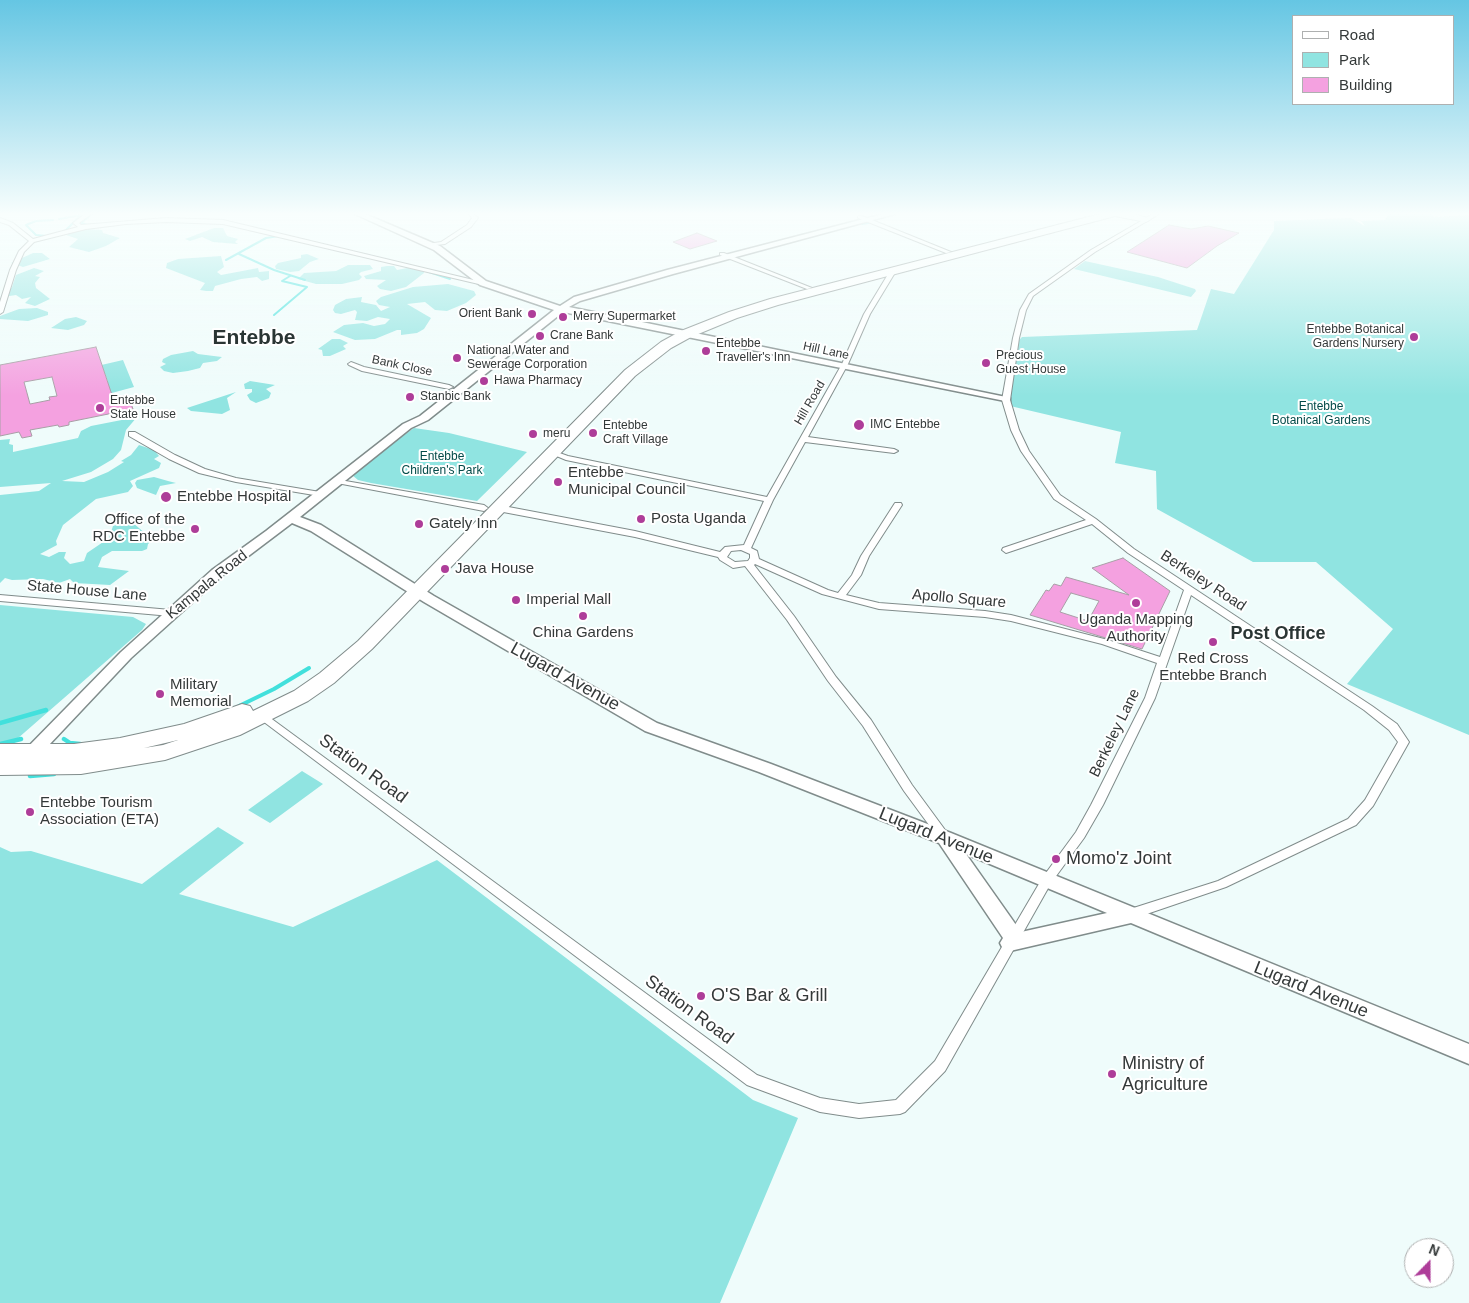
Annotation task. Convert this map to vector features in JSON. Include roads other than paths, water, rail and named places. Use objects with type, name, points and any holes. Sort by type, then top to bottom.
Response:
[{"type":"highway","points":[[9,764],[151,740],[189,730],[242,712],[272,698],[327,662],[413,588],[498,508],[630,373],[680,332],[727,310],[860,275]]},
{"type":"highway","points":[[619,364],[645,345],[680,332],[774,302],[878,275]]},
{"type":"highway","points":[[9,764],[80,766],[165,752],[202,741],[261,716],[301,696],[348,661],[484,508],[607,377]]},
{"type":"street","points":[[0,312],[12,275]]},
{"type":"street","points":[[449,275],[483,283]]},
{"type":"street","name":"Hill Lane","points":[[473,275],[483,283],[557,308],[1006,400]]},
{"type":"street","name":"Kampala Road","points":[[412,422],[412,416],[557,308],[577,299],[654,275]]},
{"type":"street","points":[[776,275],[809,288]]},
{"type":"street","name":"Hill Road","points":[[747,548],[769,500],[843,368],[867,314],[891,275]]},
{"type":"street","name":"Berkeley Road","points":[[1059,275],[1030,295],[1023,310],[1016,338],[1006,400],[1015,430],[1044,480],[1057,497],[1093,521],[1131,551],[1368,708],[1393,727],[1404,742],[1369,803],[1352,822],[1222,884],[1128,916]]},
{"type":"street","name":"Kampala Road","points":[[9,764],[171,613],[217,573],[412,422],[424,418],[557,308]]},
{"type":"street","name":"Bank Close","points":[[351,364],[362,369],[449,387]]},
{"type":"street","points":[[132,434],[172,457],[202,471],[236,480],[320,494]]},
{"type":"street","points":[[802,439],[894,451]]},
{"type":"street","points":[[551,452],[566,458],[769,500]]},
{"type":"street","points":[[337,481],[484,508]]},
{"type":"street","points":[[841,595],[856,575],[898,505]]},
{"type":"street","points":[[498,508],[636,534],[722,554],[733,548],[747,548],[754,553],[751,562],[832,679],[867,723],[908,788],[963,861],[1012,941],[1128,916]]},
{"type":"street","name":"Lugard Avenue","points":[[290,518],[316,528],[413,588],[652,727],[765,768],[945,838],[1128,916],[1469,1054]]},
{"type":"street","points":[[1006,550],[1093,521]]},
{"type":"street","name":"Apollo Square","points":[[722,554],[728,563],[751,562],[825,592],[879,606],[985,614],[1020,620],[1105,642],[1163,662]]},
{"type":"street","name":"Berkeley Lane","points":[[1047,880],[1080,835],[1097,805],[1150,698],[1189,589]]},
{"type":"street","name":"State House Lane","points":[[0,598],[171,613]]},
{"type":"street","name":"Station Road","points":[[261,716],[752,1080],[820,1106],[859,1110],[900,1107],[940,1066],[1047,880]]},
{"type":"waterway","points":[[289,275],[305,280]]},
{"type":"waterway","points":[[437,275],[450,279]]},
{"type":"waterway","points":[[274,315],[307,287],[282,281],[290,276]]},
{"type":"waterway","points":[[239,706],[274,689],[309,668]]},
{"type":"waterway","points":[[0,723],[46,710]]},
{"type":"waterway","points":[[0,744],[21,739]]},
{"type":"waterway","points":[[64,739],[70,743],[80,744]]},
{"type":"waterway","points":[[30,776],[54,774]]},
{"type":"place","name":"Orient Bank","points":[[532,314]]},
{"type":"place","name":"Merry Supermarket","points":[[563,317]]},
{"type":"place","name":"Crane Bank","points":[[540,336]]},
{"type":"place","name":"Entebbe Botanical Gardens Nursery","points":[[1414,337]]},
{"type":"place","name":"Entebbe Traveller's Inn","points":[[706,351]]},
{"type":"place","name":"National Water and Sewerage Corporation","points":[[457,358]]},
{"type":"place","name":"Precious Guest House","points":[[986,363]]},
{"type":"place","name":"Hawa Pharmacy","points":[[484,381]]},
{"type":"place","name":"Stanbic Bank","points":[[410,397]]},
{"type":"place","name":"Entebbe State House","points":[[100,408]]},
{"type":"place","name":"IMC Entebbe","points":[[859,425]]},
{"type":"place","name":"Entebbe Craft Village","points":[[593,433]]},
{"type":"place","name":"meru","points":[[533,434]]},
{"type":"place","name":"Entebbe Municipal Council","points":[[558,482]]},
{"type":"place","name":"Entebbe Hospital","points":[[166,497]]},
{"type":"place","name":"Posta Uganda","points":[[641,519]]},
{"type":"place","name":"Gately Inn","points":[[419,524]]},
{"type":"place","name":"Office of the RDC Entebbe","points":[[195,529]]},
{"type":"place","name":"Java House","points":[[445,569]]},
{"type":"place","name":"Imperial Mall","points":[[516,600]]},
{"type":"place","name":"Uganda Mapping Authority","points":[[1136,603]]},
{"type":"place","name":"China Gardens","points":[[583,616]]},
{"type":"place","name":"Red Cross Entebbe Branch","points":[[1213,642]]},
{"type":"place","name":"Military Memorial","points":[[160,694]]},
{"type":"place","name":"Entebbe Tourism Association (ETA)","points":[[30,812]]},
{"type":"place","name":"Momo'z Joint","points":[[1056,859]]},
{"type":"place","name":"O'S Bar & Grill","points":[[701,996]]},
{"type":"place","name":"Ministry of Agriculture","points":[[1112,1074]]},
{"type":"district","name":"Entebbe","points":[[254,338]]},
{"type":"district","name":"Post Office","points":[[1278,634]]},
{"type":"park label","name":"Entebbe Botanical Gardens","points":[[1321,414]]},
{"type":"park label","name":"Entebbe Children's Park","points":[[442,464]]}]
